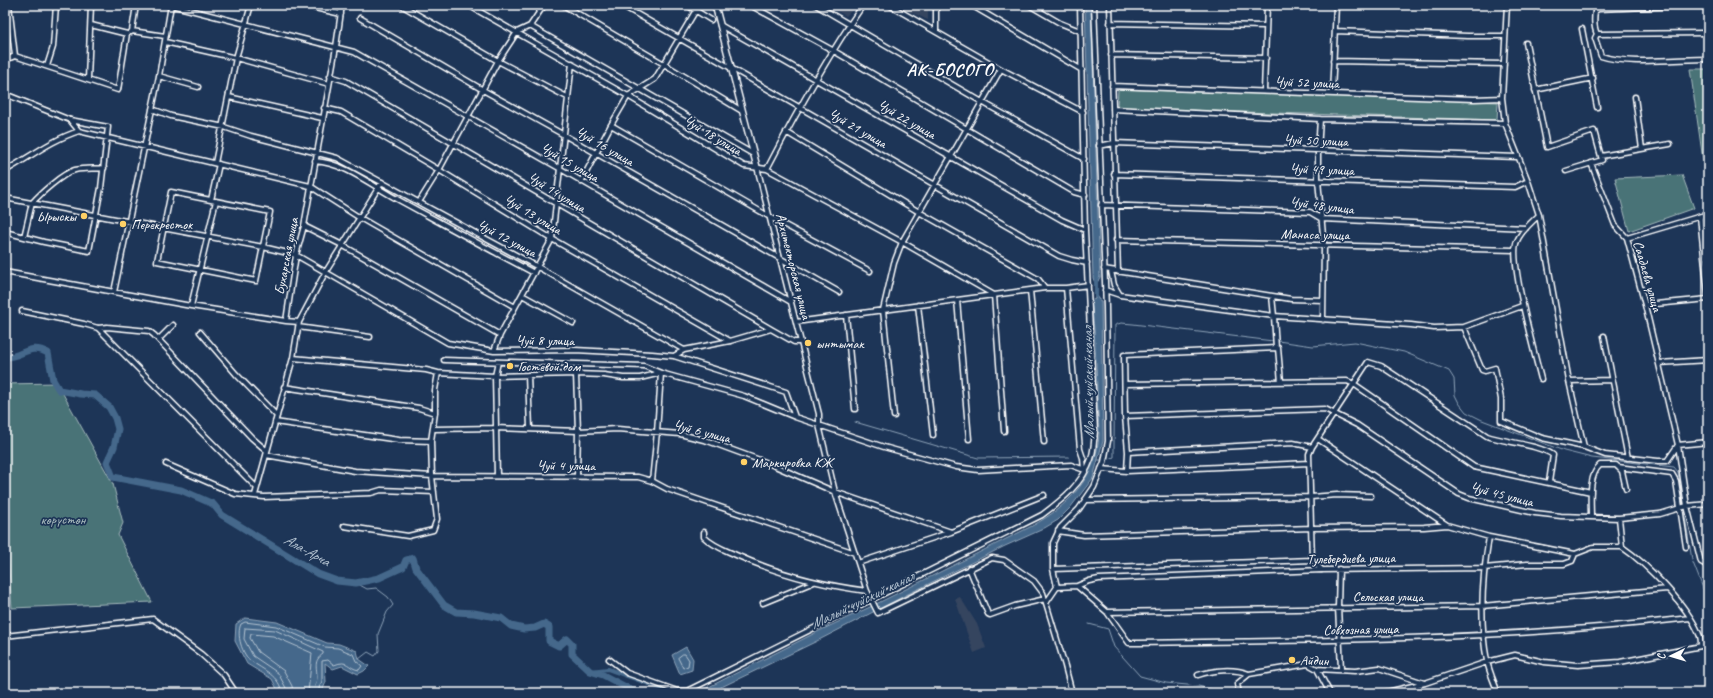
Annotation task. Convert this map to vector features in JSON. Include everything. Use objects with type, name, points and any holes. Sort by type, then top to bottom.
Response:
[{"type":"street","points":[[9,5],[15,56]]},
{"type":"street","points":[[47,66],[53,46],[56,5]]},
{"type":"street","points":[[88,79],[91,5]]},
{"type":"street","points":[[132,31],[136,5]]},
{"type":"street","points":[[114,292],[145,147],[171,5]]},
{"type":"street","name":"Чуй 15 улица","points":[[171,5],[354,52],[791,302]]},
{"type":"street","points":[[191,306],[207,236],[217,163],[236,58],[251,5]]},
{"type":"street","points":[[302,5],[341,14]]},
{"type":"street","name":"Бухарская улица","points":[[286,322],[296,255],[304,226],[322,118],[336,47],[342,5]]},
{"type":"street","points":[[401,5],[498,61],[567,97]]},
{"type":"street","name":"Чуй 18 улица","points":[[468,5],[628,96],[744,166],[766,169],[902,242],[994,295]]},
{"type":"street","points":[[419,202],[439,170],[498,61],[517,32],[530,26],[543,7],[534,5]]},
{"type":"street","points":[[563,5],[742,112]]},
{"type":"street","name":"Чуй 21 улица","points":[[621,5],[801,107],[1058,256],[1087,263]]},
{"type":"street","points":[[686,5],[711,20]]},
{"type":"street","points":[[581,182],[628,96],[638,89],[648,85],[655,79],[699,5]]},
{"type":"street","name":"Архитекторская улица","points":[[715,5],[730,68],[781,259],[800,342],[819,414],[819,425],[835,492],[870,600],[878,613],[969,568]]},
{"type":"street","points":[[750,5],[834,51],[1074,192],[1085,195]]},
{"type":"street","points":[[816,5],[982,102],[1084,158]]},
{"type":"street","points":[[766,169],[786,132],[850,24],[863,5]]},
{"type":"street","points":[[889,5],[1002,69],[1083,112]]},
{"type":"street","points":[[936,5],[936,31]]},
{"type":"street","points":[[971,5],[1082,70]]},
{"type":"street","points":[[1029,5],[1060,23],[1080,30]]},
{"type":"street","points":[[609,659],[626,673],[677,691],[687,691],[1042,515],[1074,487],[1091,458],[1095,430],[1085,230],[1080,5]]},
{"type":"street","points":[[1057,587],[1053,570],[1053,543],[1058,531],[1085,500],[1094,486],[1101,469],[1108,441],[1105,290],[1094,5]]},
{"type":"street","points":[[1110,5],[1118,272]]},
{"type":"street","points":[[1264,91],[1267,5]]},
{"type":"street","points":[[1332,94],[1336,5]]},
{"type":"street","points":[[1507,5],[1502,98],[1505,122],[1517,157],[1528,182],[1538,215],[1568,381],[1584,447]]},
{"type":"street","points":[[1698,5],[1598,9],[1594,14],[1597,34],[1595,38],[1598,51],[1601,56],[1604,57],[1628,60],[1708,59]]},
{"type":"street","name":"Чуй 16 улица","points":[[360,18],[483,90],[839,292]]},
{"type":"street","points":[[1110,23],[1266,26]]},
{"type":"street","points":[[91,25],[127,34],[132,31],[165,36]]},
{"type":"street","name":"Чуй 22 улица","points":[[720,25],[1062,220],[1085,230]]},
{"type":"street","points":[[530,26],[753,154]]},
{"type":"street","points":[[1582,29],[1593,78],[1597,107]]},
{"type":"street","points":[[1335,31],[1505,36]]},
{"type":"street","points":[[1597,34],[1708,33]]},
{"type":"street","points":[[5,60],[15,56],[118,90],[127,34]]},
{"type":"street","points":[[164,42],[236,58],[329,84]]},
{"type":"street","points":[[1526,43],[1547,147],[1594,131],[1602,160],[1566,170]]},
{"type":"street","points":[[1111,55],[1266,58]]},
{"type":"street","points":[[1333,61],[1504,64]]},
{"type":"street","points":[[494,351],[500,335],[552,239],[567,97],[572,64]]},
{"type":"street","points":[[894,416],[883,310],[891,276],[902,242],[1002,69]]},
{"type":"street","points":[[159,76],[198,87]]},
{"type":"street","name":"Чуй 14 улица","points":[[330,76],[346,82],[453,142],[556,205],[771,329],[794,342],[800,342]]},
{"type":"street","points":[[1535,90],[1593,78]]},
{"type":"street","name":"Чуй 52 улица","points":[[1112,86],[1474,99],[1502,98]]},
{"type":"street","points":[[5,94],[70,120],[108,127],[104,168],[89,251],[5,232]]},
{"type":"street","points":[[229,97],[322,118]]},
{"type":"street","points":[[1634,97],[1642,149]]},
{"type":"street","name":"Чуй 13 улица","points":[[324,108],[341,112],[552,239],[730,341]]},
{"type":"street","name":"Чуй 12 улица","points":[[152,109],[170,116],[224,126],[251,136],[337,158],[538,267],[684,350]]},
{"type":"street","points":[[1113,109],[1320,119],[1505,122]]},
{"type":"street","points":[[1320,119],[1318,180],[1324,246],[1323,320]]},
{"type":"street","points":[[70,120],[78,131]]},
{"type":"street","points":[[611,125],[770,217],[870,271]]},
{"type":"street","points":[[5,171],[44,146],[63,136],[78,131],[310,186],[360,218],[515,307]]},
{"type":"street","points":[[786,132],[919,212],[1038,279],[1045,288]]},
{"type":"street","name":"Чуй 50 улица","points":[[1099,146],[1114,143],[1517,157]]},
{"type":"street","points":[[1601,156],[1670,144]]},
{"type":"street","points":[[315,161],[327,162],[350,171],[534,274]]},
{"type":"street","name":"Саадаева улица","points":[[1591,163],[1615,225],[1627,238],[1645,305],[1678,445],[1687,506],[1701,562],[1708,566]]},
{"type":"street","points":[[24,237],[32,203],[55,182],[74,170],[104,168]]},
{"type":"street","name":"Чуй 49 улица","points":[[1114,174],[1515,187],[1528,182]]},
{"type":"street","points":[[255,495],[293,358],[298,324],[325,273],[382,182]]},
{"type":"street","points":[[171,192],[270,212],[256,281],[157,261],[164,228],[171,192]]},
{"type":"street","name":"Чуй 8 улица","points":[[5,198],[207,236],[296,255],[448,343],[494,351],[575,350],[674,356],[786,392],[795,417]]},
{"type":"street","name":"Чуй 48 улица","points":[[1101,205],[1310,212],[1322,219],[1526,228]]},
{"type":"street","points":[[1627,238],[1708,214]]},
{"type":"street","points":[[1538,215],[1516,241],[1514,250],[1522,306],[1541,379]]},
{"type":"street","points":[[1700,217],[1708,295]]},
{"type":"street","points":[[304,226],[342,245],[500,335]]},
{"type":"street","name":"Манаса улица","points":[[1116,240],[1514,250]]},
{"type":"street","points":[[1104,269],[1291,299],[1323,300]]},
{"type":"street","points":[[1111,271],[1114,285],[1120,295]]},
{"type":"street","points":[[5,272],[370,337]]},
{"type":"street","points":[[796,322],[1045,288],[1066,288],[1088,285]]},
{"type":"street","points":[[1066,288],[1080,449],[1084,462],[1084,470]]},
{"type":"street","points":[[1030,290],[1044,442]]},
{"type":"street","points":[[1105,290],[1120,295],[1274,316],[1411,325],[1434,328],[1464,327],[1522,306]]},
{"type":"street","points":[[522,295],[573,323]]},
{"type":"street","points":[[994,295],[1004,431]]},
{"type":"street","points":[[1272,296],[1276,348],[1278,348],[1280,353],[1279,382]]},
{"type":"street","points":[[1645,305],[1708,299]]},
{"type":"street","points":[[957,300],[969,439]]},
{"type":"street","points":[[918,305],[933,435]]},
{"type":"street","points":[[22,311],[98,328],[107,327],[149,331],[267,453]]},
{"type":"street","points":[[846,315],[855,409]]},
{"type":"street","points":[[159,340],[173,325]]},
{"type":"street","points":[[1464,327],[1482,370],[1485,371],[1495,368],[1501,399],[1501,421],[1542,438],[1584,447],[1604,455],[1628,458],[1658,461],[1668,460],[1678,445],[1708,442]]},
{"type":"street","points":[[98,328],[256,487]]},
{"type":"street","points":[[674,356],[684,350],[730,341],[771,329]]},
{"type":"street","points":[[200,332],[242,380],[277,416]]},
{"type":"street","points":[[1604,336],[1611,380],[1628,458]]},
{"type":"street","points":[[1127,471],[1128,452],[1125,416],[1124,355],[1276,348]]},
{"type":"street","points":[[293,358],[426,370],[438,373],[495,376],[576,374],[640,378],[661,373]]},
{"type":"street","points":[[444,360],[644,366],[661,373],[744,396],[795,417],[884,447],[956,467],[978,470],[1071,465],[1084,470]]},
{"type":"street","points":[[1659,363],[1708,360]]},
{"type":"street","points":[[498,362],[495,376],[495,428],[498,476]]},
{"type":"street","points":[[1322,570],[1312,560],[1309,454],[1312,447],[1368,362],[1381,366],[1487,436],[1501,441],[1547,450],[1553,455],[1549,482]]},
{"type":"street","points":[[344,526],[408,536],[433,530],[437,519],[432,476],[431,441],[434,429],[435,390],[438,373]]},
{"type":"street","points":[[652,481],[661,373]]},
{"type":"street","points":[[576,374],[578,431],[577,476]]},
{"type":"street","points":[[528,375],[530,428]]},
{"type":"street","points":[[1568,381],[1611,380]]},
{"type":"street","points":[[1125,384],[1346,381],[1354,384],[1474,467],[1591,492]]},
{"type":"street","points":[[284,387],[419,408],[435,413]]},
{"type":"street","name":"Чуй 45 улица","points":[[1125,416],[1325,409],[1357,425],[1459,494],[1469,498],[1535,513],[1562,516],[1619,518],[1660,514],[1687,506],[1708,504]]},
{"type":"street","points":[[275,422],[399,440],[431,441]]},
{"type":"street","name":"Чуй 6 улица","points":[[434,429],[530,428],[578,431],[617,429],[680,434],[708,441],[768,463],[835,492],[951,532]]},
{"type":"street","points":[[1318,439],[1447,525],[1489,537],[1575,554]]},
{"type":"street","points":[[1128,452],[1293,443],[1312,447]]},
{"type":"street","name":"Чуй 4 улица","points":[[267,453],[356,470],[432,476],[638,477],[652,481],[667,490],[855,553]]},
{"type":"street","points":[[1101,469],[1127,471],[1309,463]]},
{"type":"street","points":[[166,464],[235,494],[264,497],[370,493],[381,490],[434,492]]},
{"type":"street","points":[[1591,517],[1591,492],[1595,470],[1600,465],[1610,464],[1618,467],[1672,474],[1675,478],[1686,547]]},
{"type":"street","points":[[1618,467],[1622,471],[1626,490]]},
{"type":"street","points":[[858,563],[951,532],[1044,495]]},
{"type":"street","points":[[1085,500],[1310,497],[1336,495],[1371,496]]},
{"type":"street","points":[[1619,518],[1622,547],[1634,555],[1668,589],[1690,618],[1700,635],[1701,646]]},
{"type":"street","points":[[1058,531],[1084,535],[1447,525]]},
{"type":"street","points":[[704,532],[704,537],[711,544],[750,562],[791,576],[867,591]]},
{"type":"street","points":[[1489,537],[1484,568],[1482,606],[1484,636],[1488,662],[1498,693]]},
{"type":"street","name":"Тулебердиева улица","points":[[1077,586],[1099,579],[1339,569],[1484,568],[1527,564],[1564,564],[1572,561],[1575,554],[1593,547],[1622,547]]},
{"type":"street","points":[[1072,693],[1065,666],[1045,601],[1043,593],[1034,581],[1004,560],[992,558],[969,568],[988,614],[990,615],[1015,606],[1045,601],[1057,587],[1077,586]]},
{"type":"street","points":[[1053,570],[1312,560]]},
{"type":"street","points":[[1339,569],[1338,608],[1341,670]]},
{"type":"street","points":[[763,603],[815,581]]},
{"type":"street","name":"Совхозная улица","points":[[1077,586],[1107,612],[1130,644],[1484,636],[1622,626],[1690,618]]},
{"type":"street","name":"Сельская улица","points":[[1107,612],[1482,606],[1668,589]]},
{"type":"street","points":[[5,636],[153,619],[201,654],[224,675],[236,693]]},
{"type":"street","points":[[1383,693],[1425,683],[1488,662],[1515,656],[1544,662],[1578,665],[1620,662],[1701,646],[1708,646]]},
{"type":"street","points":[[1239,693],[1237,684],[1250,674],[1308,664],[1317,669],[1355,671],[1379,668],[1425,683]]},
{"type":"street","points":[[1317,669],[1330,693]]},
{"type":"street","points":[[1198,675],[1240,670],[1250,674]]},
{"type":"shaded area","points":[[826,5],[858,5],[846,16]]},
{"type":"shaded area","points":[[895,5],[928,5],[928,20]]},
{"type":"shaded area","points":[[960,597],[977,624],[986,648],[974,653],[955,599]]},
{"type":"green space","points":[[1690,69],[1708,69],[1708,195]]},
{"type":"green space","points":[[1118,89],[1498,102],[1497,120],[1117,108]]},
{"type":"green space","points":[[1682,175],[1694,208],[1629,231],[1615,178]]},
{"type":"green space","name":"көрүстөн","points":[[57,383],[113,484],[123,523],[118,535],[152,602],[12,608],[5,519],[5,384]]},
{"type":"water","points":[[1085,5],[1091,5],[1100,277],[1097,283],[1095,283],[1093,278]]},
{"type":"water","points":[[1095,292],[1097,292],[1098,299],[1101,301],[1103,441],[1093,478],[1070,508],[1058,520],[1041,530],[1005,546],[815,642],[709,693],[697,693],[1032,526],[1057,510],[1068,500],[1078,489],[1093,464],[1099,435],[1095,345],[1091,301],[1095,299]]},
{"type":"water","points":[[245,618],[277,622],[327,643],[339,644],[357,651],[359,659],[369,666],[358,674],[342,666],[333,669],[325,663],[326,682],[323,689],[326,693],[279,693],[272,679],[247,664],[235,641],[236,624]]},
{"type":"water","points":[[686,647],[693,659],[692,670],[680,674],[672,655]]},
{"type":"waterway","name":"Малый чуйский канал","points":[[1096,279],[1096,296]]},
{"type":"waterway","points":[[1107,460],[1114,457],[1115,325],[1121,323],[1133,324],[1273,341]]},
{"type":"waterway","points":[[1278,341],[1313,346],[1355,342],[1404,352],[1449,371],[1454,379],[1455,395],[1459,403],[1466,412],[1482,420],[1564,451],[1592,458],[1674,467],[1678,472],[1683,504]]},
{"type":"waterway","name":"Ала-Арча","points":[[5,357],[11,357],[36,349],[48,353],[53,380],[59,390],[95,395],[109,407],[115,418],[118,429],[114,447],[107,462],[113,477],[181,490],[213,504],[222,515],[318,574],[337,581],[356,583],[379,578],[403,567],[406,560],[413,558],[416,568],[444,605],[456,612],[474,613],[501,618],[511,626],[524,629],[535,628],[544,624],[549,627],[549,641],[559,646],[567,639],[572,644],[572,654],[590,671],[603,675],[637,693]]},
{"type":"waterway","points":[[855,422],[978,458],[1069,457]]},
{"type":"waterway","name":"Малый чуйский канал","points":[[1098,460],[1104,460]]},
{"type":"waterway","points":[[1684,510],[1692,560],[1706,596],[1708,595]]},
{"type":"waterway","points":[[356,583],[367,589],[376,588],[388,597],[393,605],[387,612],[378,634],[379,651],[375,656],[368,652],[359,659]]},
{"type":"waterway","points":[[1089,624],[1108,629],[1114,647],[1140,676],[1166,683],[1198,686],[1227,693]]},
{"type":"waterway","points":[[590,671],[608,669],[674,693]]},
{"type":"place","name":"Ырыскы","points":[[84,216]]},
{"type":"place","name":"Перекресток","points":[[123,224]]},
{"type":"place","name":"ынтымак","points":[[808,343]]},
{"type":"place","name":"Гостевой дом","points":[[510,366]]},
{"type":"place","name":"Маркировка КЖ","points":[[744,462]]},
{"type":"place","name":"Айдин","points":[[1292,660]]},
{"type":"district","name":"АК-БОСОГО","points":[[950,70]]}]
